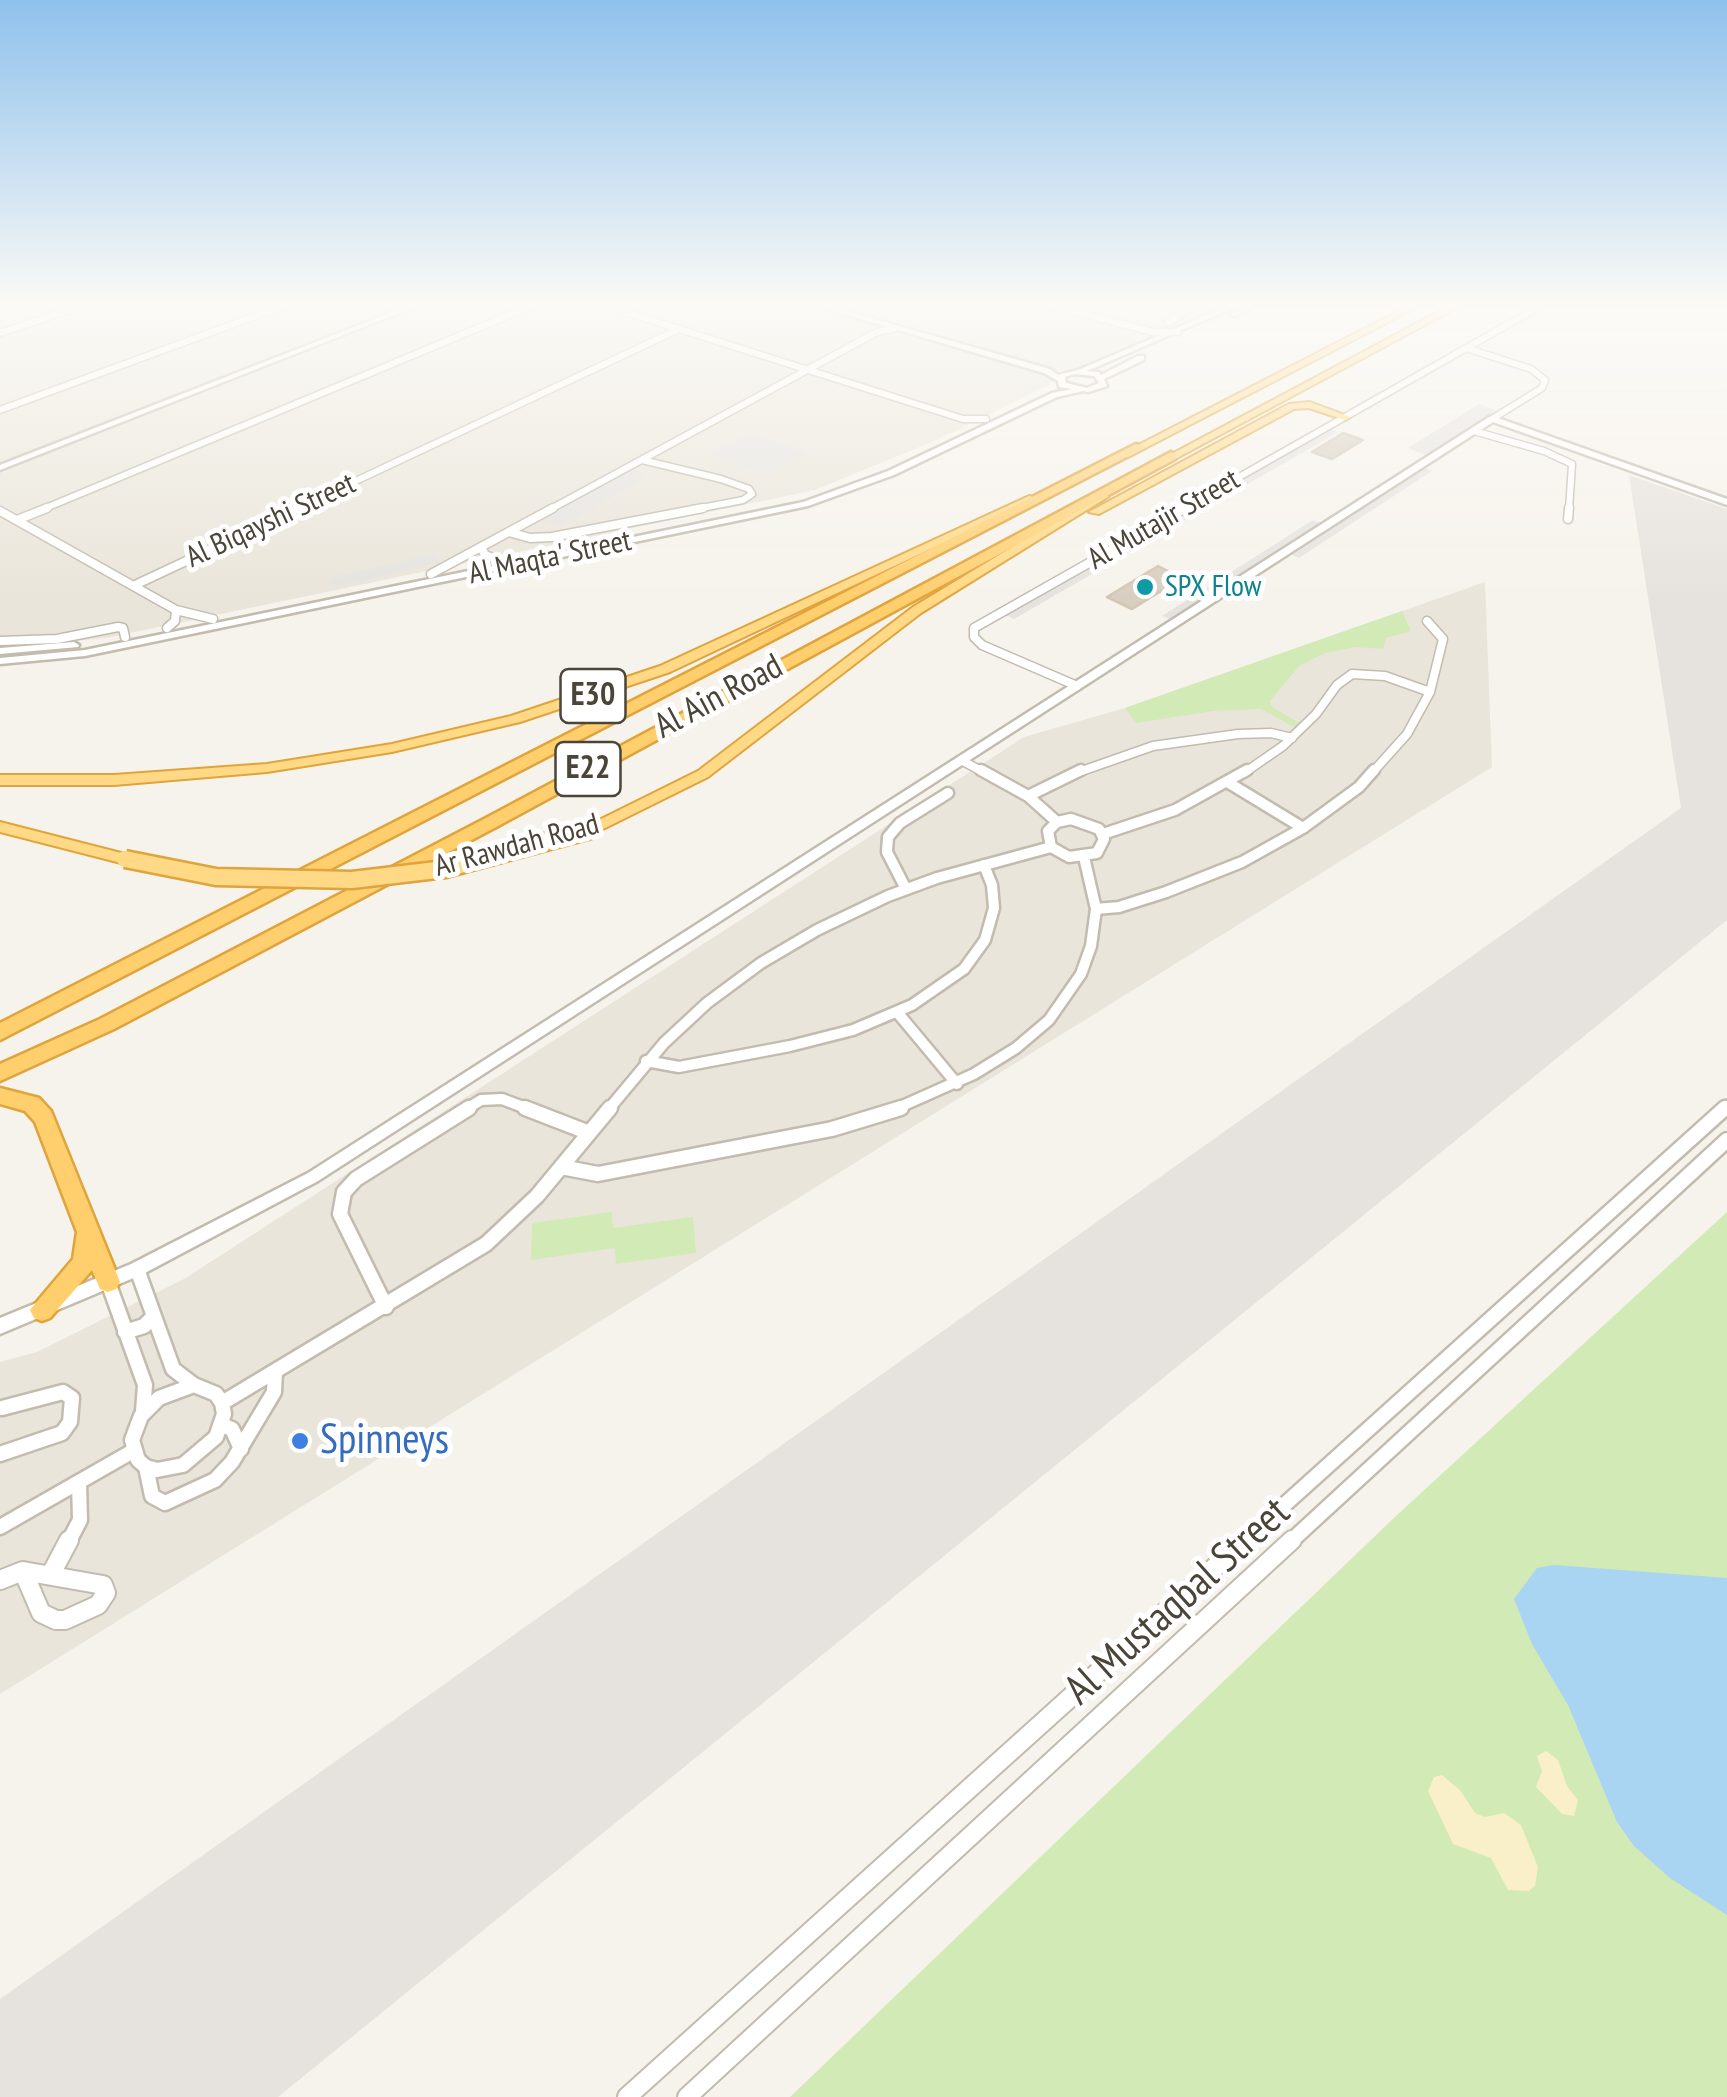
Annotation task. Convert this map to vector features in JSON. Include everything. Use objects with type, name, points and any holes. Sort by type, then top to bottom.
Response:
[{"type":"highway","name":"E22","points":[[1140,448],[1229,402]]},
{"type":"highway","name":"E22","points":[[1171,456],[1274,402]]},
{"type":"highway","points":[[1319,402],[1348,415]]},
{"type":"highway","points":[[949,590],[1292,406],[1310,404],[1348,415]]},
{"type":"highway","name":"Al Ain Road","points":[[0,1032],[1140,448]]},
{"type":"highway","name":"E30","points":[[0,780],[114,780],[267,768],[392,748],[532,714],[665,670],[1140,448]]},
{"type":"highway","name":"Ar Rawdah Road","points":[[0,827],[216,877],[305,882],[445,869],[590,830],[704,774],[949,590],[1171,456]]},
{"type":"highway","name":"Al Ain Road","points":[[0,1073],[107,1024],[492,822],[1171,456]]},
{"type":"highway","points":[[0,1096],[32,1104],[44,1117],[108,1282]]},
{"type":"highway","points":[[42,1310],[84,1264],[87,1234]]},
{"type":"street","points":[[0,465],[159,402]]},
{"type":"street","points":[[0,465],[164,402]]},
{"type":"street","points":[[17,520],[301,402]]},
{"type":"street","name":"Al Biqayshi Street","points":[[135,586],[525,402]]},
{"type":"street","points":[[431,574],[748,402]]},
{"type":"street","points":[[901,402],[964,424]]},
{"type":"street","name":"Al Maqta' Street","points":[[0,661],[85,653],[299,610],[828,489],[1020,402]]},
{"type":"street","name":"Al Maqta' Street","points":[[0,651],[125,637],[834,495],[1040,402]]},
{"type":"street","name":"Al Mutajir Street","points":[[1077,686],[982,645],[973,634],[978,623],[1371,402]]},
{"type":"street","points":[[0,1326],[137,1269],[312,1177],[1520,402]]},
{"type":"street","points":[[1492,420],[1727,502]]},
{"type":"street","points":[[1474,431],[1544,451],[1572,464],[1568,519]]},
{"type":"street","points":[[509,532],[530,538],[552,537],[752,494],[750,489],[738,485],[642,460]]},
{"type":"street","points":[[0,511],[176,610],[213,619]]},
{"type":"street","points":[[481,547],[486,555],[498,560]]},
{"type":"street","points":[[299,610],[294,605],[310,599]]},
{"type":"street","points":[[167,628],[177,617],[176,610]]},
{"type":"street","points":[[1096,909],[1118,907],[1193,882],[1303,828],[1344,800],[1384,762],[1416,720],[1430,692],[1443,639],[1427,621]]},
{"type":"street","points":[[0,641],[58,640],[118,627],[123,628],[125,637]]},
{"type":"street","points":[[1103,834],[1175,810],[1229,783],[1292,738],[1316,714],[1336,685],[1352,674],[1385,676],[1430,692]]},
{"type":"street","points":[[1028,796],[1095,764],[1154,746],[1238,734],[1272,733],[1292,738]]},
{"type":"street","points":[[962,760],[1028,796],[1056,822]]},
{"type":"street","points":[[1229,783],[1303,828]]},
{"type":"street","points":[[906,889],[888,857],[888,837],[900,823],[948,793]]},
{"type":"street","points":[[1051,847],[1048,831],[1056,822],[1079,820],[1094,825],[1103,834]]},
{"type":"street","points":[[222,1403],[486,1244],[524,1210],[646,1061],[707,1003],[761,963],[840,917],[906,889],[1051,847],[1069,857],[1084,857],[1101,849],[1103,834]]},
{"type":"street","points":[[561,1167],[598,1174],[772,1142],[890,1112],[956,1084],[1016,1048],[1062,1005],[1086,960],[1096,909],[1084,857]]},
{"type":"street","points":[[646,1061],[671,1067],[698,1064],[829,1037],[897,1012],[948,982],[979,950],[994,908],[992,885],[984,865]]},
{"type":"street","points":[[897,1012],[956,1084]]},
{"type":"street","points":[[386,1306],[340,1214],[344,1192],[356,1179],[482,1100],[502,1099],[587,1132]]},
{"type":"street","name":"Al Mustaqbal Street","points":[[627,2097],[1727,1106]]},
{"type":"street","name":"Al Mustaqbal Street","points":[[686,2097],[1727,1140]]},
{"type":"street","points":[[137,1269],[173,1369],[194,1386],[216,1394],[222,1403],[222,1425],[207,1449],[183,1466],[157,1470],[146,1467]]},
{"type":"street","points":[[108,1282],[146,1392],[132,1440],[133,1451],[146,1467],[152,1496],[172,1502],[214,1480],[241,1449],[277,1387],[275,1372]]},
{"type":"street","points":[[125,1332],[144,1326],[154,1316]]},
{"type":"street","points":[[140,1416],[159,1398],[194,1386]]},
{"type":"street","points":[[0,1454],[62,1433],[70,1422],[72,1398],[62,1392],[2,1408]]},
{"type":"street","points":[[222,1425],[232,1429],[241,1449]]},
{"type":"street","points":[[0,1527],[133,1451]]},
{"type":"street","points":[[51,1574],[80,1520],[80,1482]]},
{"type":"street","points":[[0,1580],[23,1571],[51,1574],[103,1584],[104,1599],[65,1620],[47,1618],[36,1606],[23,1571]]},
{"type":"shaded area","points":[[0,402],[1014,402],[939,439],[815,490],[106,638],[0,648]]},
{"type":"shaded area","points":[[1479,404],[1497,411],[1426,455],[1408,448]]},
{"type":"shaded area","points":[[1332,429],[1338,432],[1014,619],[1006,615]]},
{"type":"shaded area","points":[[750,432],[808,453],[769,476],[710,454]]},
{"type":"shaded area","points":[[1426,468],[1432,471],[1299,558],[1292,555]]},
{"type":"shaded area","points":[[634,469],[645,474],[636,478],[642,481],[558,527],[540,519]]},
{"type":"shaded area","points":[[1629,475],[1727,509],[1727,920],[278,2097],[0,2097],[0,1999],[1681,808]]},
{"type":"shaded area","points":[[1313,520],[1320,523],[1170,619],[1162,616]]},
{"type":"shaded area","points":[[435,554],[439,563],[334,587],[330,578]]},
{"type":"shaded area","points":[[1485,582],[1492,767],[0,1694],[0,1362],[37,1352],[184,1279],[1024,737],[1125,708]]},
{"type":"green space","points":[[1402,611],[1411,631],[1386,638],[1383,649],[1356,647],[1325,653],[1299,666],[1270,701],[1272,707],[1301,724],[1296,728],[1261,709],[1213,711],[1136,723],[1125,708]]},
{"type":"green space","points":[[612,1212],[613,1228],[693,1217],[696,1253],[616,1264],[615,1248],[531,1260],[532,1223]]},
{"type":"green space","points":[[1727,1212],[1727,2097],[790,2097],[1397,1515]]},
{"type":"sand","points":[[1546,1751],[1558,1760],[1567,1786],[1578,1800],[1574,1816],[1562,1814],[1536,1787],[1542,1771],[1537,1756]]},
{"type":"sand","points":[[1442,1775],[1460,1790],[1475,1813],[1485,1817],[1504,1813],[1521,1825],[1538,1867],[1535,1886],[1529,1891],[1508,1890],[1491,1858],[1453,1844],[1428,1791],[1434,1777]]},
{"type":"water","points":[[1554,1565],[1727,1578],[1727,1915],[1670,1878],[1634,1846],[1617,1822],[1568,1705],[1532,1644],[1514,1599],[1537,1568]]},
{"type":"building","points":[[1343,433],[1363,440],[1332,459],[1312,452]]},
{"type":"building","name":"SPX Flow","points":[[1158,566],[1182,578],[1132,609],[1107,597]]},
{"type":"place","name":"SPX Flow","points":[[1145,587]]},
{"type":"place","name":"Spinneys","points":[[300,1441]]}]
